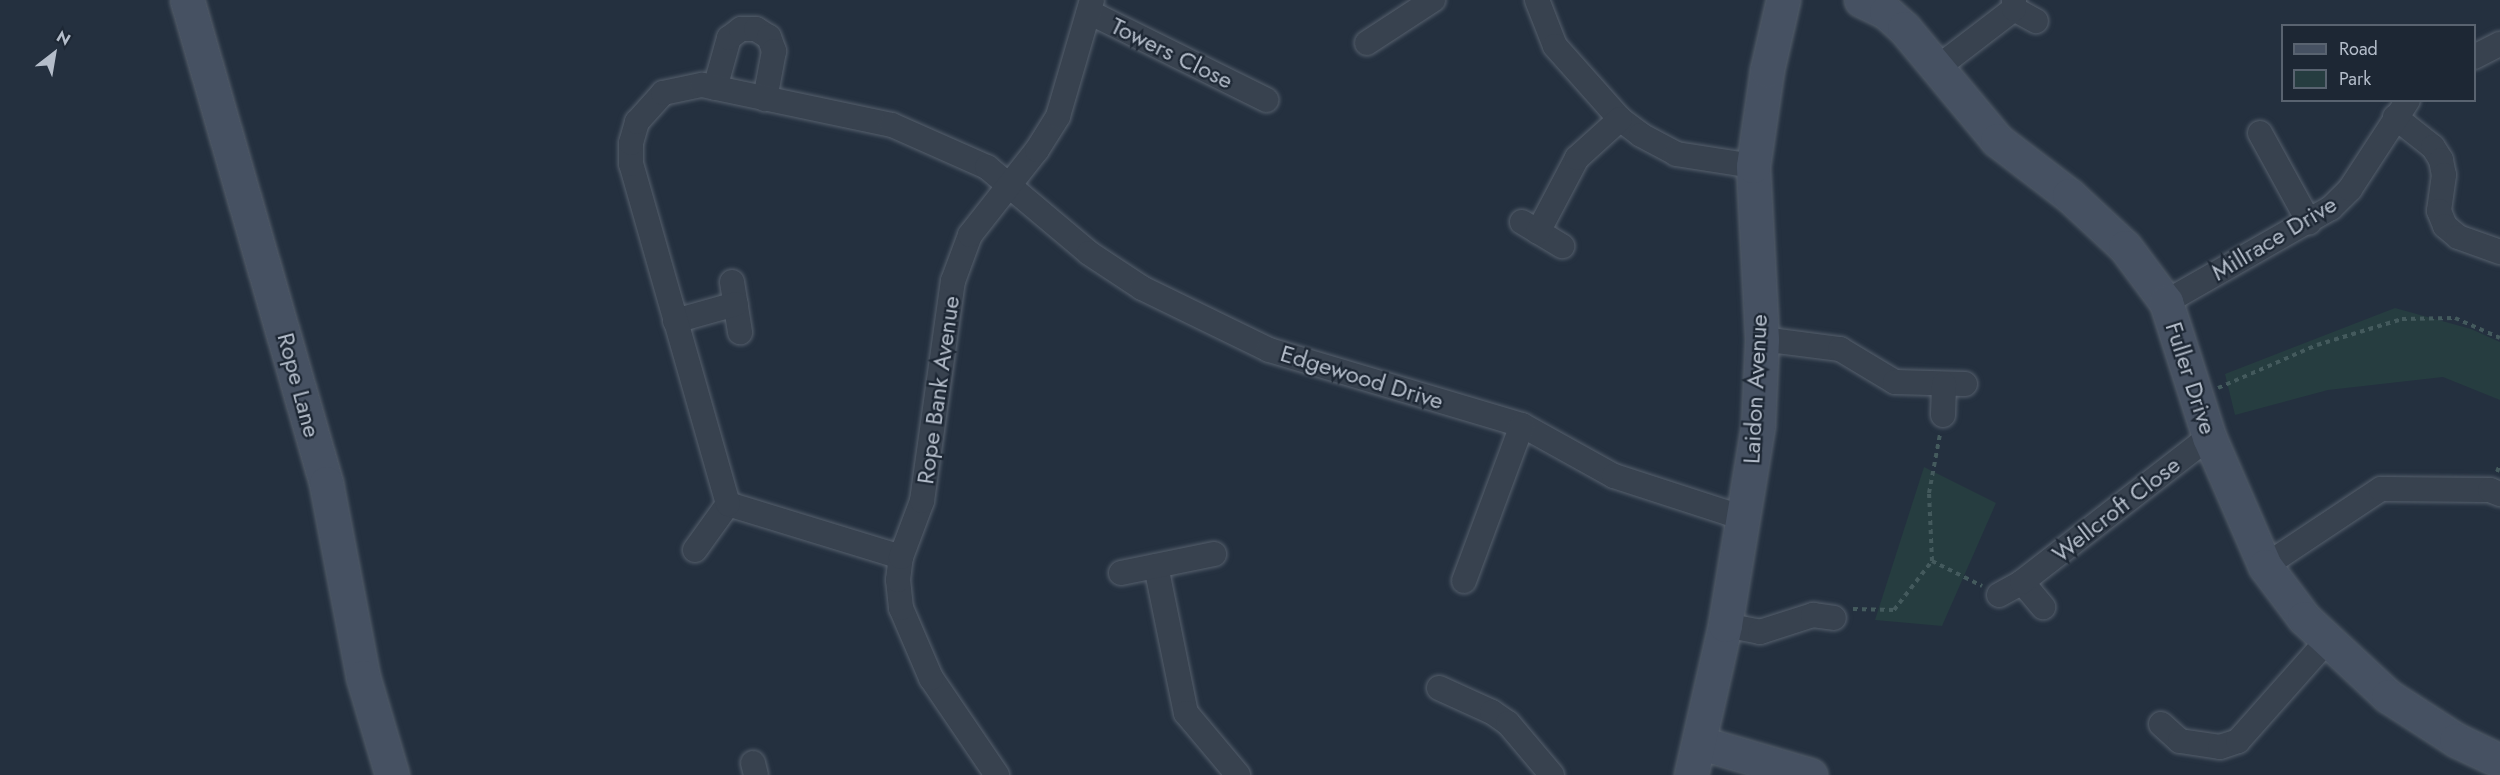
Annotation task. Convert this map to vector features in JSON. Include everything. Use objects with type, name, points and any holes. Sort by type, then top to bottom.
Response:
[{"type":"street","name":"Rope Lane","points":[[187,0],[326,483],[363,677],[392,775]]},
{"type":"street","points":[[1368,43],[1433,0]]},
{"type":"street","points":[[1537,0],[1555,46],[1620,118],[1676,154],[1753,166]]},
{"type":"street","name":"Laidon Avenue","points":[[1690,775],[1701,743],[1725,626],[1758,425],[1762,339],[1753,166],[1767,70],[1783,0]]},
{"type":"street","name":"Fuller Drive","points":[[1862,0],[1886,12],[1904,28],[1997,140],[2069,195],[2125,247],[2166,302],[2198,396],[2209,437],[2265,566],[2326,642],[2388,696],[2493,765]]},
{"type":"street","points":[[1937,68],[2014,5],[2036,21]]},
{"type":"street","name":"Towers Close","points":[[1090,6],[1266,100]]},
{"type":"street","name":"Rope Bank Avenue","points":[[997,775],[931,678],[902,608],[898,580],[901,556],[922,501],[953,281],[970,235],[1037,150],[1058,116],[1090,6]]},
{"type":"street","points":[[715,88],[729,38],[741,29],[756,29],[769,37],[774,51],[765,99]]},
{"type":"street","points":[[2476,56],[2500,44]]},
{"type":"street","name":"Edgewood Drive","points":[[728,504],[632,164],[631,143],[644,111],[663,93],[689,85],[715,88],[892,125],[987,167],[1009,183],[1089,253],[1142,288],[1269,350],[1522,425],[1614,476],[1743,518]]},
{"type":"street","points":[[2402,109],[2441,160],[2444,175],[2439,211],[2445,226],[2458,237],[2500,252]]},
{"type":"street","name":"Millrace Drive","points":[[2166,302],[2309,222],[2350,189],[2402,109]]},
{"type":"street","points":[[1562,246],[1530,227],[1577,158],[1620,118]]},
{"type":"street","points":[[2260,133],[2309,222]]},
{"type":"street","points":[[675,321],[734,293],[740,332]]},
{"type":"street","points":[[1762,339],[1827,345],[1852,355],[1895,382],[1955,384],[1943,415]]},
{"type":"street","points":[[1464,581],[1522,425]]},
{"type":"street","name":"Wellcroft Close","points":[[2000,595],[2022,582],[2209,437]]},
{"type":"street","points":[[2265,566],[2381,489],[2490,490],[2500,494]]},
{"type":"street","points":[[695,550],[728,504],[901,556]]},
{"type":"street","points":[[1121,573],[1214,554]]},
{"type":"street","points":[[1156,566],[1186,713],[1238,775]]},
{"type":"street","points":[[2022,582],[2043,607]]},
{"type":"street","points":[[1725,626],[1760,632],[1820,610]]},
{"type":"street","points":[[2161,724],[2180,741],[2220,747],[2238,741],[2326,642]]},
{"type":"street","points":[[1439,688],[1492,712],[1508,723],[1552,775]]},
{"type":"street","points":[[1701,743],[1810,775]]},
{"type":"path","points":[[2198,396],[2317,345],[2403,319],[2455,318],[2500,338]]},
{"type":"path","points":[[1820,610],[1848,609],[1881,613],[1894,610],[1932,561],[1929,493],[1943,415]]},
{"type":"path","points":[[1932,561],[2000,595]]},
{"type":"green space","points":[[2395,308],[2471,329],[2500,342],[2500,400],[2443,377],[2328,390],[2235,415],[2225,374]]},
{"type":"green space","points":[[1924,467],[1996,503],[1942,626],[1875,620]]}]
